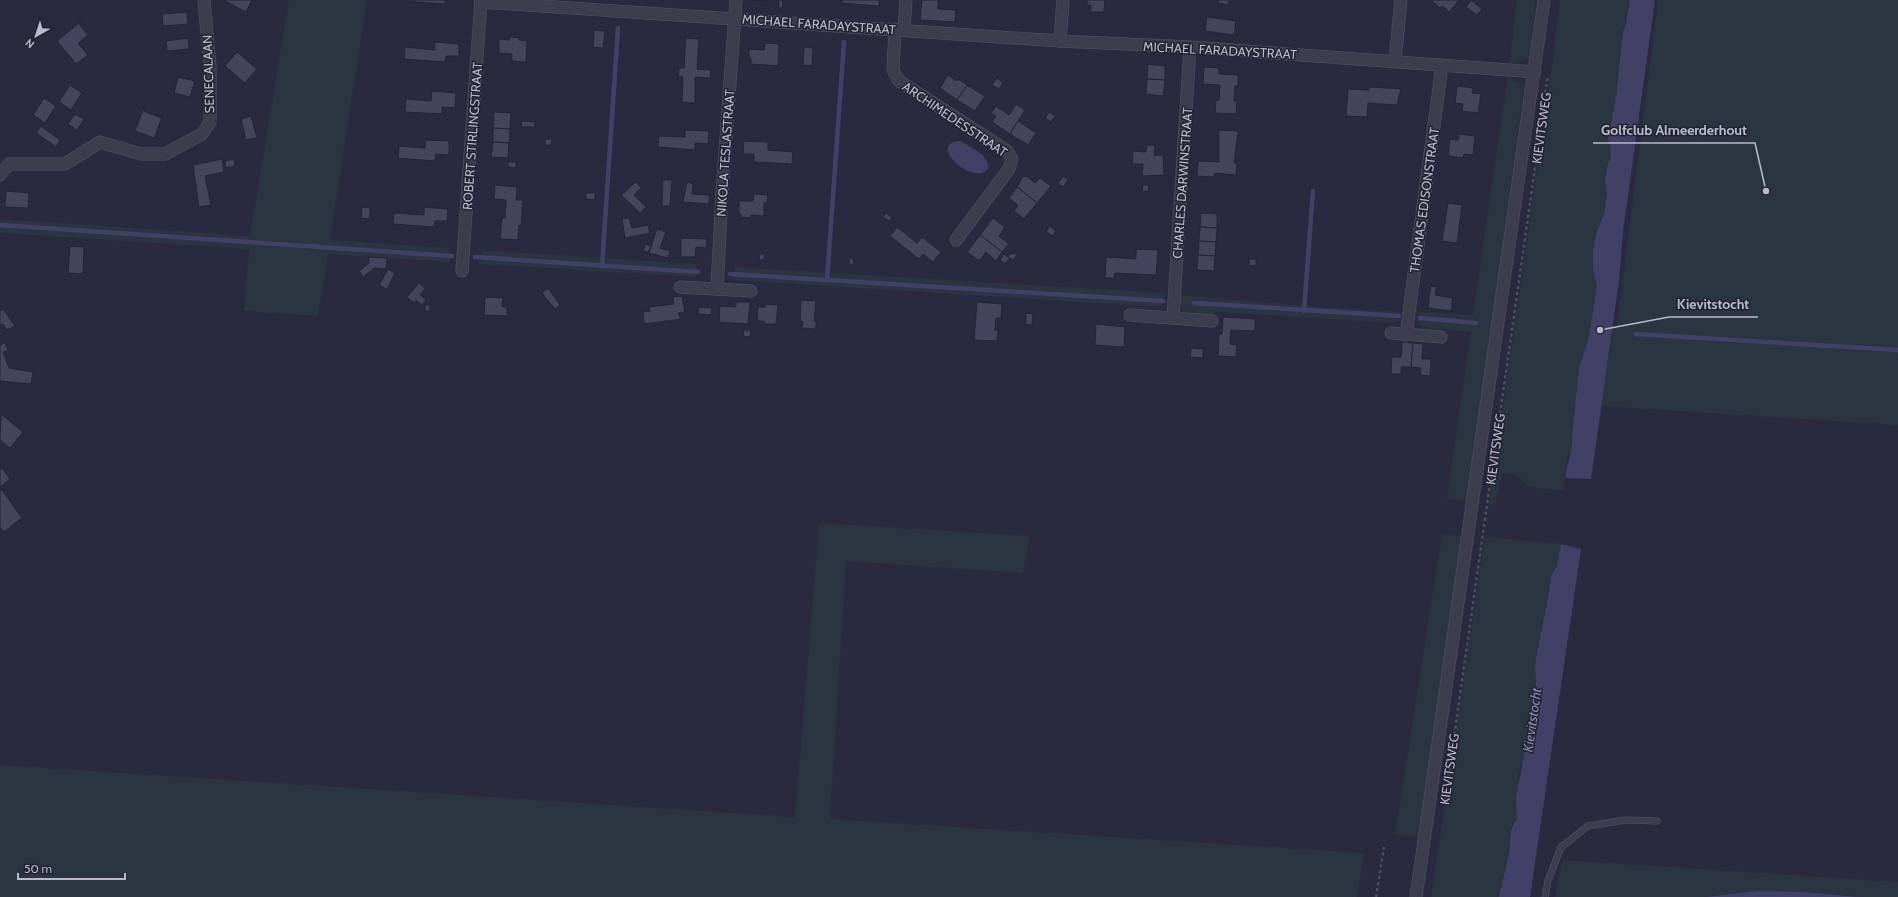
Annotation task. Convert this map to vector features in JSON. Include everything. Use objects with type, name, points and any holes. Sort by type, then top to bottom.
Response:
[{"type":"street","name":"SENECALAAN","points":[[0,175],[9,164],[65,164],[100,142],[140,154],[165,154],[202,134],[210,122],[210,66],[204,0]]},
{"type":"street","name":"MICHAEL FARADAYSTRAAT","points":[[735,18],[736,0]]},
{"type":"street","name":"MICHAEL FARADAYSTRAAT","points":[[900,29],[906,0]]},
{"type":"street","points":[[1060,41],[1063,0]]},
{"type":"street","points":[[1395,61],[1401,0]]},
{"type":"street","name":"KIEVITSWEG","points":[[1416,897],[1535,72],[1544,0]]},
{"type":"street","name":"MICHAEL FARADAYSTRAAT","points":[[481,1],[600,4],[735,18],[1060,41],[1190,47],[1535,72]]},
{"type":"street","name":"ROBERT STIRLINGSTRAAT","points":[[462,271],[481,1]]},
{"type":"street","name":"NIKOLA TESLASTRAAT","points":[[717,289],[722,193],[735,18]]},
{"type":"street","name":"ARCHIMEDESSTRAAT","points":[[900,29],[893,70],[899,81],[1007,151],[1012,159],[1009,169],[956,240]]},
{"type":"street","name":"CHARLES DARWINSTRAAT","points":[[1173,318],[1190,47]]},
{"type":"street","name":"THOMAS EDISONSTRAAT","points":[[1406,335],[1442,65]]},
{"type":"street","points":[[680,287],[751,291]]},
{"type":"street","points":[[1130,315],[1212,320]]},
{"type":"street","points":[[1391,333],[1441,337]]},
{"type":"lane","points":[[1545,897],[1548,881],[1562,847],[1588,826],[1624,820],[1657,821]]},
{"type":"path","name":"KIEVITSWEG","points":[[1544,100],[1549,73]]},
{"type":"path","name":"KIEVITSWEG","points":[[1444,807],[1540,131]]},
{"type":"path","points":[[1376,897],[1384,847]]},
{"type":"shaded area","points":[[289,0],[367,0],[330,240],[449,248],[449,262],[328,254],[318,316],[244,311],[249,249],[0,233],[0,219],[250,236]]},
{"type":"shaded area","points":[[1517,0],[1536,0],[1529,58],[1509,64]]},
{"type":"shaded area","points":[[1560,0],[1630,0],[1623,32],[1616,97],[1608,139],[1611,151],[1605,181],[1607,194],[1604,214],[1597,231],[1593,271],[1597,284],[1589,337],[1579,368],[1572,448],[1567,459],[1563,491],[1529,487],[1515,474],[1502,473],[1495,505],[1489,504],[1550,80]]},
{"type":"shaded area","points":[[1658,0],[1898,0],[1898,425],[1601,406],[1613,326],[1617,326]]},
{"type":"shaded area","points":[[1508,75],[1524,87],[1468,501],[1447,499],[1471,332],[1424,327],[1417,324],[1418,312],[1473,315]]},
{"type":"shaded area","points":[[481,250],[697,264],[696,277],[480,264]]},
{"type":"shaded area","points":[[734,267],[1165,293],[1164,302],[1160,307],[733,280]]},
{"type":"shaded area","points":[[1180,295],[1306,306],[1400,312],[1395,323],[1215,312],[1215,315],[1195,315],[1185,312],[1182,308],[1180,303]]},
{"type":"shaded area","points":[[819,523],[1030,536],[1023,573],[846,561],[830,819],[1364,853],[1357,897],[0,897],[0,765],[795,817]]},
{"type":"shaded area","points":[[1442,534],[1463,537],[1418,837],[1395,835]]},
{"type":"shaded area","points":[[1485,537],[1561,544],[1557,565],[1551,577],[1535,663],[1536,687],[1532,690],[1529,739],[1519,774],[1517,819],[1512,825],[1508,854],[1499,897],[1431,897]]},
{"type":"shaded area","points":[[1562,860],[1898,882],[1898,897],[1860,897],[1756,891],[1706,897],[1555,897]]},
{"type":"water","points":[[1630,0],[1655,0],[1623,232],[1619,281],[1591,479],[1565,478],[1572,447],[1579,368],[1589,337],[1597,285],[1593,271],[1593,249],[1597,231],[1604,214],[1607,194],[1605,181],[1611,151],[1608,139],[1616,97],[1623,32]]},
{"type":"water","points":[[960,141],[983,156],[988,164],[988,169],[982,173],[973,173],[956,163],[950,156],[948,149],[951,144]]},
{"type":"water","points":[[1561,544],[1581,549],[1530,897],[1499,897],[1509,853],[1511,831],[1517,819],[1516,798],[1525,749],[1529,739],[1532,689],[1536,687],[1535,663],[1551,577],[1557,565]]},
{"type":"water","points":[[1756,891],[1803,892],[1860,897],[1706,897]]},
{"type":"building","points":[[223,0],[252,0],[246,12]]},
{"type":"building","points":[[445,0],[445,4],[404,1]]},
{"type":"building","points":[[752,0],[771,0],[771,3],[769,1]]},
{"type":"building","points":[[779,0],[783,0],[782,8],[778,8]]},
{"type":"building","points":[[842,0],[879,0],[879,6],[842,3]]},
{"type":"building","points":[[922,0],[938,0],[938,9],[956,10],[955,22],[920,20]]},
{"type":"building","points":[[1087,0],[1105,0],[1104,12],[1091,12],[1091,5],[1087,5]]},
{"type":"building","points":[[1219,0],[1229,0],[1228,5],[1218,3]]},
{"type":"building","points":[[1431,0],[1459,0],[1449,12],[1443,6],[1440,8]]},
{"type":"building","points":[[1471,0],[1482,9],[1477,15],[1466,7]]},
{"type":"building","points":[[187,12],[188,24],[163,26],[162,14]]},
{"type":"building","points":[[1207,17],[1236,21],[1234,35],[1205,31]]},
{"type":"building","points":[[84,19],[79,24],[88,35],[78,43],[88,55],[76,64],[57,41]]},
{"type":"building","points":[[594,30],[605,31],[603,48],[593,47]]},
{"type":"building","points":[[686,36],[687,38],[698,39],[699,37],[697,69],[711,70],[710,78],[695,77],[695,103],[682,102],[683,77],[678,76],[679,68],[684,68]]},
{"type":"building","points":[[510,37],[527,41],[526,62],[512,61],[512,54],[499,53],[499,39],[509,40]]},
{"type":"building","points":[[188,38],[189,49],[167,51],[166,41]]},
{"type":"building","points":[[435,42],[459,44],[459,56],[446,56],[445,62],[404,59],[405,47],[435,50]]},
{"type":"building","points":[[765,43],[779,44],[778,66],[751,64],[749,49],[764,50]]},
{"type":"building","points":[[804,47],[813,48],[812,66],[803,65]]},
{"type":"building","points":[[237,52],[257,69],[245,83],[225,66]]},
{"type":"building","points":[[1148,64],[1165,66],[1165,80],[1147,79]]},
{"type":"building","points":[[1204,67],[1219,68],[1219,74],[1238,75],[1238,86],[1235,86],[1234,101],[1237,101],[1236,114],[1215,113],[1216,100],[1219,100],[1220,85],[1203,84]]},
{"type":"building","points":[[948,75],[967,85],[957,100],[940,88]]},
{"type":"building","points":[[178,77],[195,81],[190,97],[174,93]]},
{"type":"building","points":[[997,78],[1003,82],[999,89],[992,85]]},
{"type":"building","points":[[1147,79],[1165,80],[1163,96],[1146,94]]},
{"type":"building","points":[[70,85],[82,93],[71,110],[59,102]]},
{"type":"building","points":[[967,85],[985,96],[975,111],[957,100]]},
{"type":"building","points":[[1457,86],[1473,88],[1472,93],[1481,94],[1478,113],[1462,111],[1463,104],[1455,103]]},
{"type":"building","points":[[1369,87],[1401,89],[1397,105],[1368,103],[1367,117],[1346,116],[1348,89],[1369,90]]},
{"type":"building","points":[[432,91],[456,93],[455,108],[442,107],[442,114],[405,112],[406,99],[431,101]]},
{"type":"building","points":[[44,98],[56,106],[45,123],[33,115]]},
{"type":"building","points":[[1016,104],[1025,110],[1010,134],[992,122],[996,116],[991,113],[996,106],[1009,115]]},
{"type":"building","points":[[145,105],[144,111],[161,118],[164,112],[154,138],[135,131]]},
{"type":"building","points":[[494,112],[511,113],[510,129],[493,128]]},
{"type":"building","points":[[1049,112],[1055,116],[1051,122],[1045,118]]},
{"type":"building","points":[[75,114],[84,119],[77,130],[68,124]]},
{"type":"building","points":[[251,116],[257,138],[246,140],[241,119]]},
{"type":"building","points":[[522,121],[535,122],[535,127],[521,127]]},
{"type":"building","points":[[1018,121],[1036,133],[1028,145],[1010,134]]},
{"type":"building","points":[[41,126],[60,140],[56,147],[36,133]]},
{"type":"building","points":[[493,128],[510,129],[509,143],[493,142]]},
{"type":"building","points":[[685,130],[709,131],[708,144],[695,143],[695,150],[658,147],[659,136],[685,137]]},
{"type":"building","points":[[1219,130],[1238,131],[1234,163],[1237,163],[1236,175],[1215,173],[1214,177],[1197,176],[1198,161],[1219,162]]},
{"type":"building","points":[[1459,134],[1475,136],[1473,155],[1464,154],[1463,158],[1448,156],[1450,139],[1458,140]]},
{"type":"building","points":[[545,139],[552,139],[551,145],[545,145]]},
{"type":"building","points":[[425,140],[449,141],[449,155],[436,154],[435,161],[398,158],[399,146],[425,148]]},
{"type":"building","points":[[744,141],[768,142],[768,150],[793,152],[792,164],[754,162],[754,154],[743,154]]},
{"type":"building","points":[[493,142],[509,143],[508,158],[491,157]]},
{"type":"building","points":[[1147,145],[1155,145],[1154,155],[1163,155],[1164,175],[1142,176],[1143,164],[1132,164],[1133,151],[1146,152]]},
{"type":"building","points":[[222,159],[224,172],[205,176],[211,205],[199,207],[193,165]]},
{"type":"building","points":[[234,159],[235,166],[226,168],[225,161]]},
{"type":"building","points":[[508,162],[516,162],[516,168],[508,167]]},
{"type":"building","points":[[1023,176],[1026,176],[1035,183],[1040,178],[1051,186],[1037,203],[1017,187]]},
{"type":"building","points":[[1063,176],[1068,180],[1063,187],[1058,183]]},
{"type":"building","points":[[663,180],[672,180],[670,206],[662,206]]},
{"type":"building","points":[[636,182],[641,188],[634,195],[646,207],[640,213],[621,195]]},
{"type":"building","points":[[687,182],[693,184],[692,194],[709,195],[709,204],[683,202]]},
{"type":"building","points":[[495,185],[517,187],[516,200],[523,200],[521,226],[519,225],[518,240],[500,239],[502,218],[505,218],[506,200],[494,199]]},
{"type":"building","points":[[1143,185],[1149,185],[1148,192],[1142,191]]},
{"type":"building","points":[[1017,187],[1037,203],[1024,219],[1014,211],[1018,205],[1009,198]]},
{"type":"building","points":[[6,191],[29,193],[28,208],[5,207]]},
{"type":"building","points":[[586,193],[595,193],[595,200],[586,199]]},
{"type":"building","points":[[754,194],[768,195],[767,203],[764,203],[764,216],[751,215],[750,218],[741,217],[741,214],[739,214],[739,201],[753,201]]},
{"type":"building","points":[[1448,203],[1462,205],[1457,243],[1442,241]]},
{"type":"building","points":[[362,207],[370,208],[370,219],[361,218]]},
{"type":"building","points":[[424,207],[448,209],[447,221],[435,221],[434,227],[393,224],[394,213],[424,215]]},
{"type":"building","points":[[886,213],[892,218],[889,221],[883,217]]},
{"type":"building","points":[[1201,213],[1217,214],[1217,228],[1200,227]]},
{"type":"building","points":[[629,218],[632,228],[648,225],[650,233],[625,238],[622,219]]},
{"type":"building","points":[[993,218],[1005,227],[999,236],[1009,244],[1002,252],[980,235]]},
{"type":"building","points":[[1050,226],[1056,231],[1052,236],[1046,231]]},
{"type":"building","points":[[897,227],[917,243],[922,237],[941,252],[933,262],[923,254],[919,259],[890,236]]},
{"type":"building","points":[[1200,227],[1217,228],[1216,242],[1199,241]]},
{"type":"building","points":[[657,229],[666,232],[660,248],[670,251],[668,258],[649,253]]},
{"type":"building","points":[[980,235],[1002,252],[996,261],[986,252],[979,261],[967,252]]},
{"type":"building","points":[[681,238],[707,239],[706,248],[696,247],[695,257],[681,257]]},
{"type":"building","points":[[1199,241],[1216,242],[1215,256],[1198,255]]},
{"type":"building","points":[[645,244],[651,246],[648,252],[643,251]]},
{"type":"building","points":[[70,246],[84,247],[83,274],[68,273]]},
{"type":"building","points":[[1136,249],[1158,250],[1156,275],[1115,273],[1114,278],[1105,278],[1106,257],[1136,259]]},
{"type":"building","points":[[1014,253],[1017,255],[1013,260],[1008,257],[1010,254]]},
{"type":"building","points":[[760,254],[765,254],[764,260],[759,260]]},
{"type":"building","points":[[1004,254],[1010,258],[1005,264],[1000,260]]},
{"type":"building","points":[[1198,255],[1215,256],[1214,271],[1197,270]]},
{"type":"building","points":[[369,257],[387,258],[386,269],[374,268],[363,277],[359,271],[369,263]]},
{"type":"building","points":[[849,258],[854,259],[853,265],[849,265]]},
{"type":"building","points":[[1249,259],[1256,259],[1256,266],[1249,265]]},
{"type":"building","points":[[388,269],[395,273],[387,289],[379,285]]},
{"type":"building","points":[[419,283],[425,288],[420,295],[426,300],[422,305],[416,300],[414,303],[407,297]]},
{"type":"building","points":[[1431,283],[1431,286],[1437,287],[1435,295],[1452,298],[1453,295],[1451,311],[1428,308]]},
{"type":"building","points":[[548,288],[560,305],[555,309],[542,293]]},
{"type":"building","points":[[682,296],[685,312],[678,313],[681,319],[644,324],[643,312],[650,311],[649,307],[674,304],[673,297]]},
{"type":"building","points":[[485,297],[503,298],[502,307],[507,307],[507,316],[484,315]]},
{"type":"building","points":[[801,300],[816,301],[814,321],[816,321],[816,329],[802,328],[803,322],[800,321]]},
{"type":"building","points":[[736,302],[750,302],[748,324],[719,322],[720,306],[736,307]]},
{"type":"building","points":[[977,302],[1002,304],[1001,318],[996,318],[995,330],[998,330],[997,341],[974,340]]},
{"type":"building","points":[[766,304],[778,305],[776,324],[764,324],[764,321],[757,321],[758,307],[765,307]]},
{"type":"building","points":[[425,305],[430,305],[430,311],[425,311]]},
{"type":"building","points":[[699,307],[712,308],[711,315],[698,314]]},
{"type":"building","points":[[3,309],[15,326],[7,330],[3,324],[0,326],[0,311]]},
{"type":"building","points":[[1026,313],[1033,314],[1032,325],[1026,324]]},
{"type":"building","points":[[1223,317],[1255,319],[1255,331],[1231,330],[1230,344],[1237,345],[1236,357],[1218,356],[1219,334],[1222,334]]},
{"type":"building","points":[[1096,324],[1125,327],[1124,347],[1095,345]]},
{"type":"building","points":[[744,330],[751,330],[750,337],[743,336]]},
{"type":"building","points":[[1402,342],[1413,343],[1411,367],[1401,367],[1401,374],[1391,374],[1392,357],[1401,357]]},
{"type":"building","points":[[5,343],[8,351],[3,352],[9,368],[33,372],[31,384],[0,381],[0,345]]},
{"type":"building","points":[[1413,343],[1423,344],[1422,359],[1431,359],[1430,376],[1420,375],[1421,368],[1411,367]]},
{"type":"building","points":[[1191,348],[1203,349],[1203,358],[1190,357]]},
{"type":"building","points":[[1,414],[23,432],[10,448],[0,440]]},
{"type":"building","points":[[2,468],[10,479],[0,487],[0,470]]},
{"type":"building","points":[[2,490],[22,518],[4,532],[0,527],[0,491]]},
{"type":"waterway","points":[[602,266],[618,28]]},
{"type":"waterway","points":[[827,280],[844,42]]},
{"type":"waterway","points":[[1304,311],[1313,191]]},
{"type":"waterway","points":[[0,225],[452,256]]},
{"type":"waterway","points":[[475,257],[698,272]]},
{"type":"waterway","points":[[730,274],[1163,301]]},
{"type":"waterway","points":[[1194,303],[1399,316]]},
{"type":"waterway","points":[[1420,318],[1476,323]]},
{"type":"waterway","points":[[1636,334],[1898,350]]},
{"type":"place","name":"Golfclub Almeerderhout","points":[[1766,191]]},
{"type":"place","name":"Kievitstocht","points":[[1600,330]]}]
